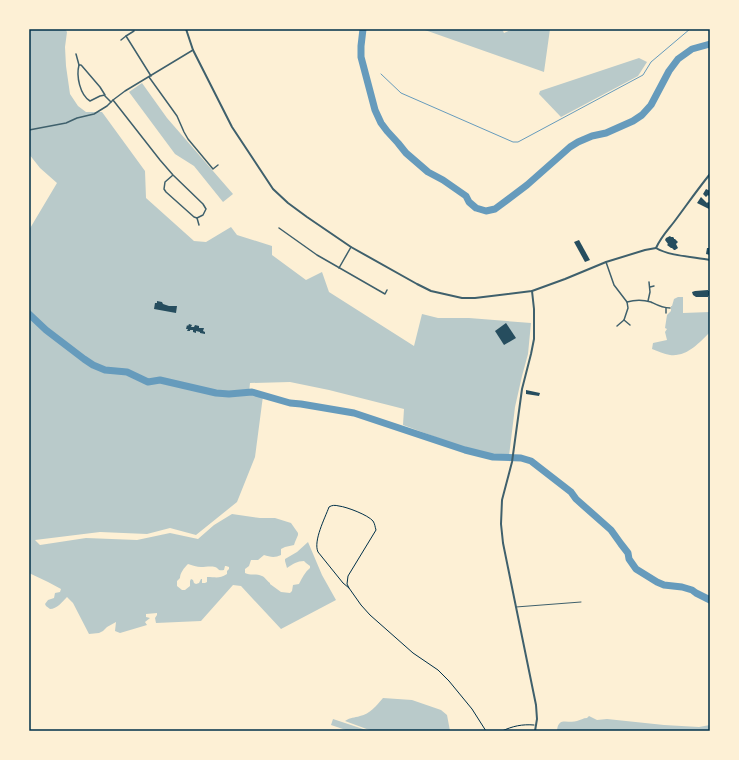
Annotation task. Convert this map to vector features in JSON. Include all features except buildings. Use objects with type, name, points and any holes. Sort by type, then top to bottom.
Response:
[{"type":"street","points":[[186,29],[193,50],[232,127],[273,189],[288,203],[351,247],[431,291],[462,298],[475,298],[532,290],[548,286],[606,262],[656,248],[679,255],[710,260]]},
{"type":"street","points":[[121,40],[134,31]]},
{"type":"street","points":[[126,36],[150,76],[177,116],[188,139],[216,171]]},
{"type":"street","points":[[29,130],[66,123],[76,118],[94,114],[107,106],[125,91],[193,50]]},
{"type":"street","points":[[76,54],[79,65],[79,81],[82,90],[89,100],[105,95]]},
{"type":"street","points":[[79,65],[82,66],[111,102]]},
{"type":"street","points":[[113,100],[156,156],[173,175],[204,204],[206,209],[203,215],[197,218]]},
{"type":"street","points":[[214,169],[218,165]]},
{"type":"street","points":[[656,248],[661,237],[672,226],[687,203],[710,174]]},
{"type":"street","points":[[173,175],[165,182],[164,189],[190,214],[197,218],[199,225]]},
{"type":"street","points":[[279,228],[317,255],[339,268],[385,294],[387,290]]},
{"type":"street","points":[[339,268],[351,247]]},
{"type":"street","points":[[606,262],[614,285],[627,302],[628,308],[624,320],[617,326]]},
{"type":"street","points":[[648,301],[650,292],[649,282]]},
{"type":"street","points":[[650,287],[654,286]]},
{"type":"street","points":[[532,290],[534,309],[534,339],[522,389],[514,452],[502,500],[501,524],[503,543],[536,705],[537,719],[535,731]]},
{"type":"street","points":[[627,302],[648,301],[661,307],[670,308]]},
{"type":"street","points":[[666,308],[666,313]]},
{"type":"street","points":[[624,320],[630,325]]},
{"type":"lane","points":[[516,607],[581,602]]},
{"type":"path","points":[[349,588],[337,577],[316,548],[319,534],[329,507],[332,506],[338,505],[356,512],[372,521],[375,525],[376,530],[348,576],[347,584],[349,588],[370,615],[413,653],[438,670],[449,680],[472,709],[486,731]]},
{"type":"path","points":[[502,731],[519,725],[536,725]]},
{"type":"shaded area","points":[[29,29],[65,29],[67,32],[65,47],[66,66],[70,94],[78,106],[86,112],[102,112],[145,171],[146,198],[194,241],[206,242],[231,227],[237,235],[272,246],[272,255],[306,280],[322,272],[329,292],[414,346],[422,314],[438,318],[469,318],[531,323],[528,354],[515,407],[509,456],[495,456],[476,452],[403,425],[404,409],[329,390],[290,382],[250,383],[249,393],[263,396],[255,457],[237,502],[196,535],[170,528],[147,534],[100,532],[35,540],[40,545],[86,538],[137,540],[170,533],[198,539],[214,525],[232,514],[260,518],[275,518],[291,523],[298,533],[294,545],[281,549],[281,555],[279,556],[272,557],[264,555],[258,560],[251,560],[249,566],[245,569],[245,573],[262,576],[281,592],[290,593],[293,585],[299,584],[310,566],[302,561],[287,568],[285,559],[297,552],[308,542],[322,575],[336,600],[281,629],[241,586],[233,585],[201,621],[156,623],[155,618],[157,613],[146,614],[146,617],[150,618],[145,622],[147,625],[120,633],[115,631],[116,622],[99,633],[89,634],[73,603],[67,597],[55,608],[50,609],[46,606],[45,604],[48,600],[54,598],[55,593],[60,592],[61,589],[29,573],[29,230],[57,183],[40,168],[29,154]],"holes":[[[188,564],[199,567],[215,567],[219,570],[224,570],[226,566],[229,567],[229,569],[227,574],[222,577],[207,577],[207,582],[205,583],[202,583],[201,579],[199,583],[196,584],[191,579],[190,586],[185,590],[182,590],[177,586],[177,581]]]},
{"type":"shaded area","points":[[422,29],[502,29],[504,33],[513,29],[550,29],[544,72]]},
{"type":"shaded area","points":[[639,58],[647,62],[638,76],[561,117],[539,94],[540,91]]},
{"type":"shaded area","points":[[142,83],[167,118],[233,194],[223,202],[194,166],[175,154],[129,92]]},
{"type":"shaded area","points":[[683,297],[683,313],[710,312],[710,332],[697,345],[687,352],[670,355],[652,349],[653,343],[667,340],[665,332],[667,329],[665,328],[667,315],[671,311],[671,306],[674,299]]},
{"type":"shaded area","points":[[383,698],[412,700],[441,710],[447,715],[450,731],[372,731],[345,721],[364,715],[373,709]]},
{"type":"shaded area","points":[[589,716],[597,720],[607,719],[664,725],[699,727],[710,725],[710,731],[557,731],[561,722],[574,722]]},
{"type":"shaded area","points":[[333,719],[369,731],[349,731],[331,725]]},
{"type":"waterway","points":[[363,29],[361,57],[375,110],[381,123],[406,153],[428,172],[443,180],[466,196],[469,202],[476,208],[486,211],[495,209],[527,185],[570,147],[578,142],[592,136],[606,133],[633,121],[642,115],[651,105],[669,71],[678,59],[692,49],[710,44]]},
{"type":"waterway","points":[[381,74],[401,93],[513,142],[518,142],[643,75],[651,62],[690,29]]},
{"type":"waterway","points":[[29,314],[46,330],[84,359],[105,370],[127,372],[148,382],[160,380],[216,393],[229,394],[252,392],[290,403],[354,413],[465,450],[493,457],[521,458],[531,461],[571,492],[576,499],[611,530],[628,553],[629,559],[636,569],[664,585],[692,590],[710,600]]}]
